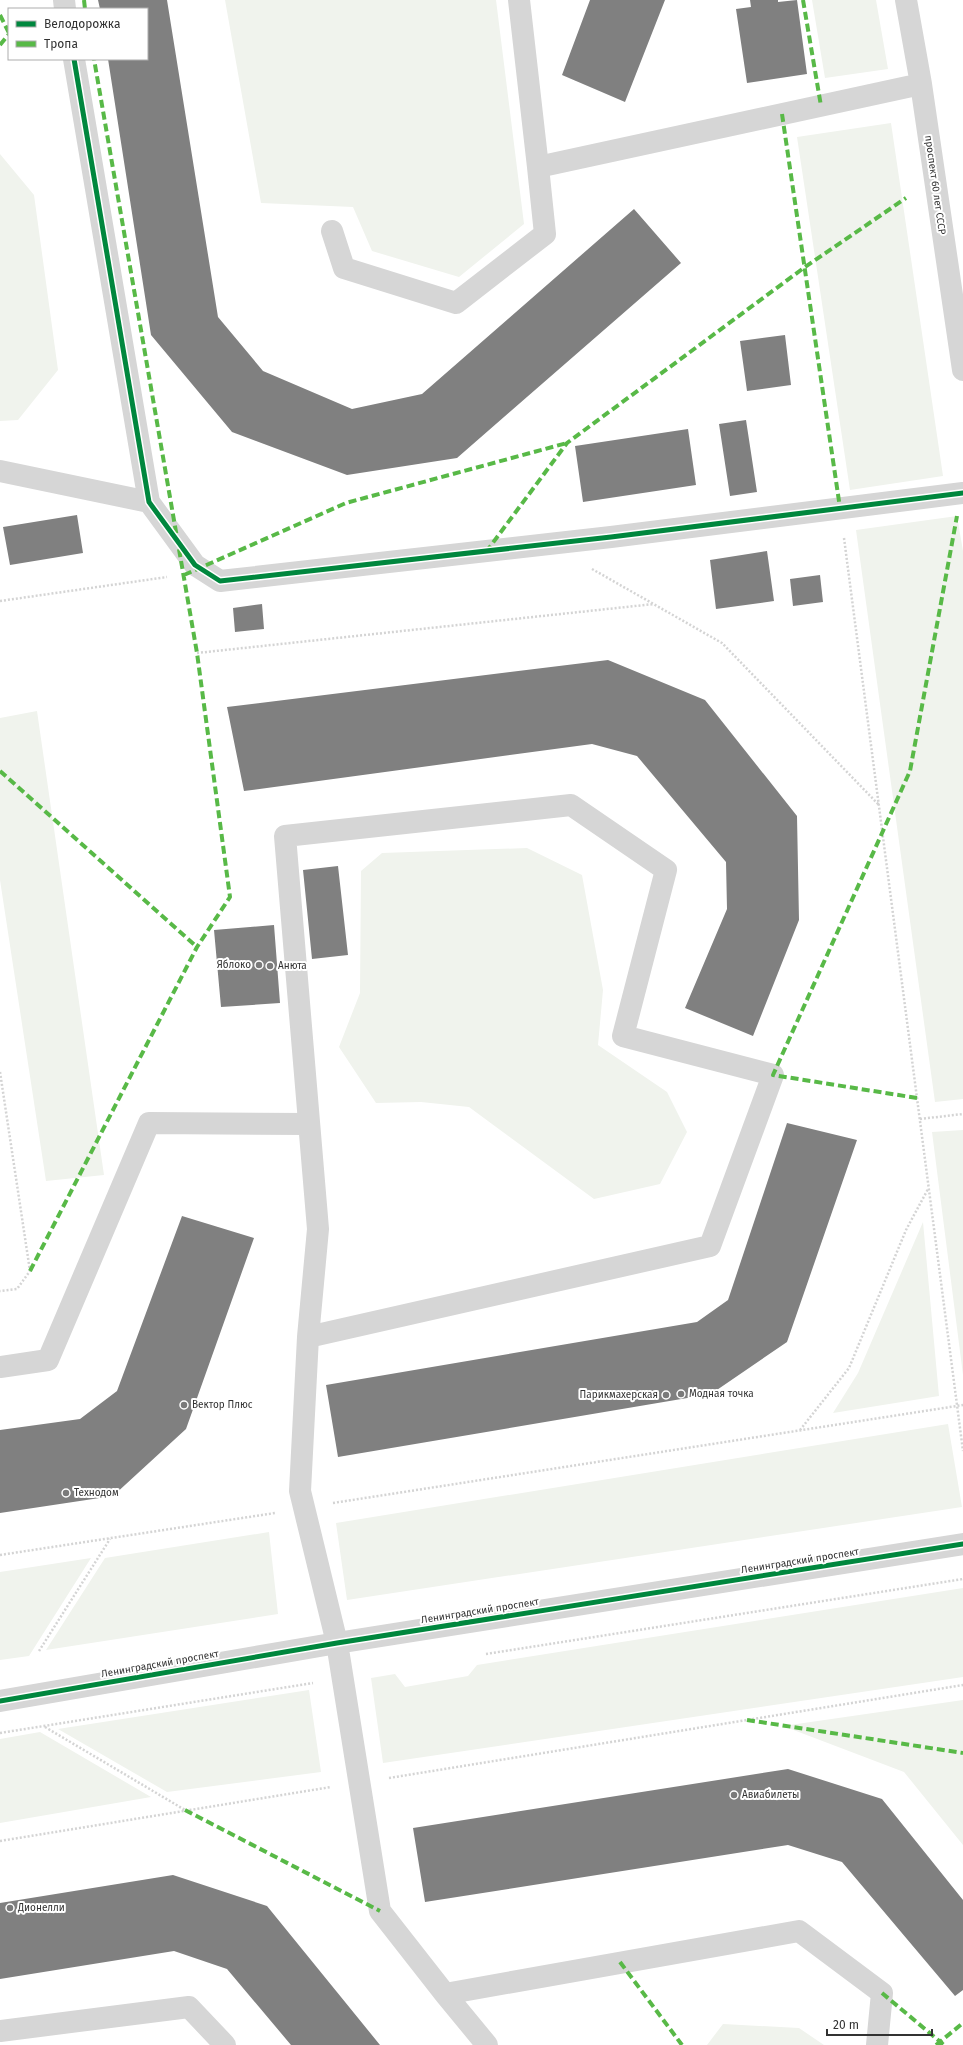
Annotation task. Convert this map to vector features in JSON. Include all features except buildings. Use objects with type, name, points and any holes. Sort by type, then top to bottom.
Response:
[{"type":"street","points":[[332,231],[344,268],[456,303],[546,234],[518,0]]},
{"type":"street","name":"проспект 60 лет СССР","points":[[906,0],[963,370]]},
{"type":"street","points":[[74,60],[149,502],[195,565],[220,581],[580,541],[963,493]]},
{"type":"street","points":[[538,167],[920,84]]},
{"type":"street","points":[[0,471],[149,502]]},
{"type":"street","points":[[308,1338],[710,1246],[773,1075],[623,1036],[666,870],[571,805],[285,836],[318,1229],[308,1338],[300,1491],[337,1643],[380,1911],[487,2045]]},
{"type":"street","points":[[0,1367],[48,1360],[149,1123],[309,1124]]},
{"type":"street","name":"Ленинградский проспект","points":[[0,1701],[337,1643],[963,1544]]},
{"type":"street","points":[[445,1994],[799,1931],[882,1992],[877,2045]]},
{"type":"street","points":[[0,2032],[189,2007],[225,2045]]},
{"type":"path","points":[[840,508],[963,1452]]},
{"type":"path","points":[[588,567],[722,643],[879,805]]},
{"type":"path","points":[[0,601],[168,577]]},
{"type":"path","points":[[198,653],[654,604]]},
{"type":"path","points":[[0,1072],[30,1270],[17,1289],[0,1291]]},
{"type":"path","points":[[920,1119],[963,1114]]},
{"type":"path","points":[[800,1431],[849,1368],[906,1230],[929,1189]]},
{"type":"path","points":[[0,1555],[963,1405]]},
{"type":"path","points":[[39,1651],[111,1538]]},
{"type":"path","points":[[486,1654],[963,1579]]},
{"type":"path","points":[[0,1733],[318,1682]]},
{"type":"path","points":[[0,1841],[963,1685]]},
{"type":"path","points":[[45,1726],[185,1810]]},
{"type":"shaded area","points":[[225,0],[496,0],[524,224],[459,277],[372,251],[353,207],[261,203]]},
{"type":"shaded area","points":[[812,0],[876,0],[888,69],[825,78]]},
{"type":"shaded area","points":[[891,123],[943,476],[850,490],[797,137]]},
{"type":"shaded area","points":[[0,154],[34,195],[58,370],[18,420],[0,421]]},
{"type":"shaded area","points":[[957,516],[963,551],[963,1099],[935,1102],[856,530]]},
{"type":"shaded area","points":[[37,711],[104,1175],[46,1181],[0,880],[0,718]]},
{"type":"shaded area","points":[[527,848],[582,875],[603,990],[598,1045],[667,1092],[687,1132],[660,1184],[594,1199],[469,1107],[421,1102],[376,1103],[339,1047],[360,993],[361,871],[382,853]]},
{"type":"shaded area","points":[[963,1130],[963,1375],[932,1132]]},
{"type":"shaded area","points":[[923,1222],[939,1396],[833,1413],[858,1373]]},
{"type":"shaded area","points":[[948,1424],[962,1507],[347,1600],[336,1523]]},
{"type":"shaded area","points":[[269,1532],[278,1614],[46,1650],[105,1558]]},
{"type":"shaded area","points":[[91,1558],[29,1656],[0,1660],[0,1572]]},
{"type":"shaded area","points":[[963,1588],[963,1677],[383,1763],[371,1678],[395,1674],[405,1687],[468,1676],[477,1665]]},
{"type":"shaded area","points":[[309,1690],[321,1772],[167,1792],[58,1729]]},
{"type":"shaded area","points":[[963,1700],[963,1845],[904,1772],[783,1726]]},
{"type":"shaded area","points":[[40,1732],[151,1797],[0,1823],[0,1739]]},
{"type":"shaded area","points":[[723,2024],[799,2028],[824,2045],[707,2045]]},
{"type":"marked path","points":[[84,0],[85,8]]},
{"type":"marked path","points":[[803,0],[821,106]]},
{"type":"marked path","points":[[0,15],[8,31]]},
{"type":"marked path","points":[[0,45],[8,35]]},
{"type":"marked path","points":[[30,1271],[197,947],[230,897],[197,653],[94,60]]},
{"type":"marked path","points":[[782,114],[840,508]]},
{"type":"marked path","points":[[486,552],[567,443],[805,267],[906,198]]},
{"type":"marked path","points":[[184,575],[346,503],[567,443]]},
{"type":"marked path","points":[[917,1098],[773,1075],[910,771],[957,516]]},
{"type":"marked path","points":[[0,771],[197,947]]},
{"type":"marked path","points":[[747,1720],[963,1753]]},
{"type":"marked path","points":[[185,1810],[380,1911]]},
{"type":"marked path","points":[[620,1962],[682,2045]]},
{"type":"marked path","points":[[882,1993],[944,2045]]},
{"type":"marked path","points":[[936,2045],[963,2023]]},
{"type":"cycle path","points":[[74,60],[149,502],[195,565],[220,581],[611,537],[963,493]]},
{"type":"cycle path","points":[[0,1701],[337,1643],[963,1544]]},
{"type":"place","name":"Яблоко","points":[[259,965]]},
{"type":"place","name":"Анюта","points":[[270,966]]},
{"type":"place","name":"Модная точка","points":[[681,1394]]},
{"type":"place","name":"Парикмахерская","points":[[666,1395]]},
{"type":"place","name":"Вектор Плюс","points":[[184,1405]]},
{"type":"place","name":"Технодом","points":[[66,1493]]},
{"type":"place","name":"Авиабилеты","points":[[734,1795]]},
{"type":"place","name":"Дионелли","points":[[10,1908]]}]
